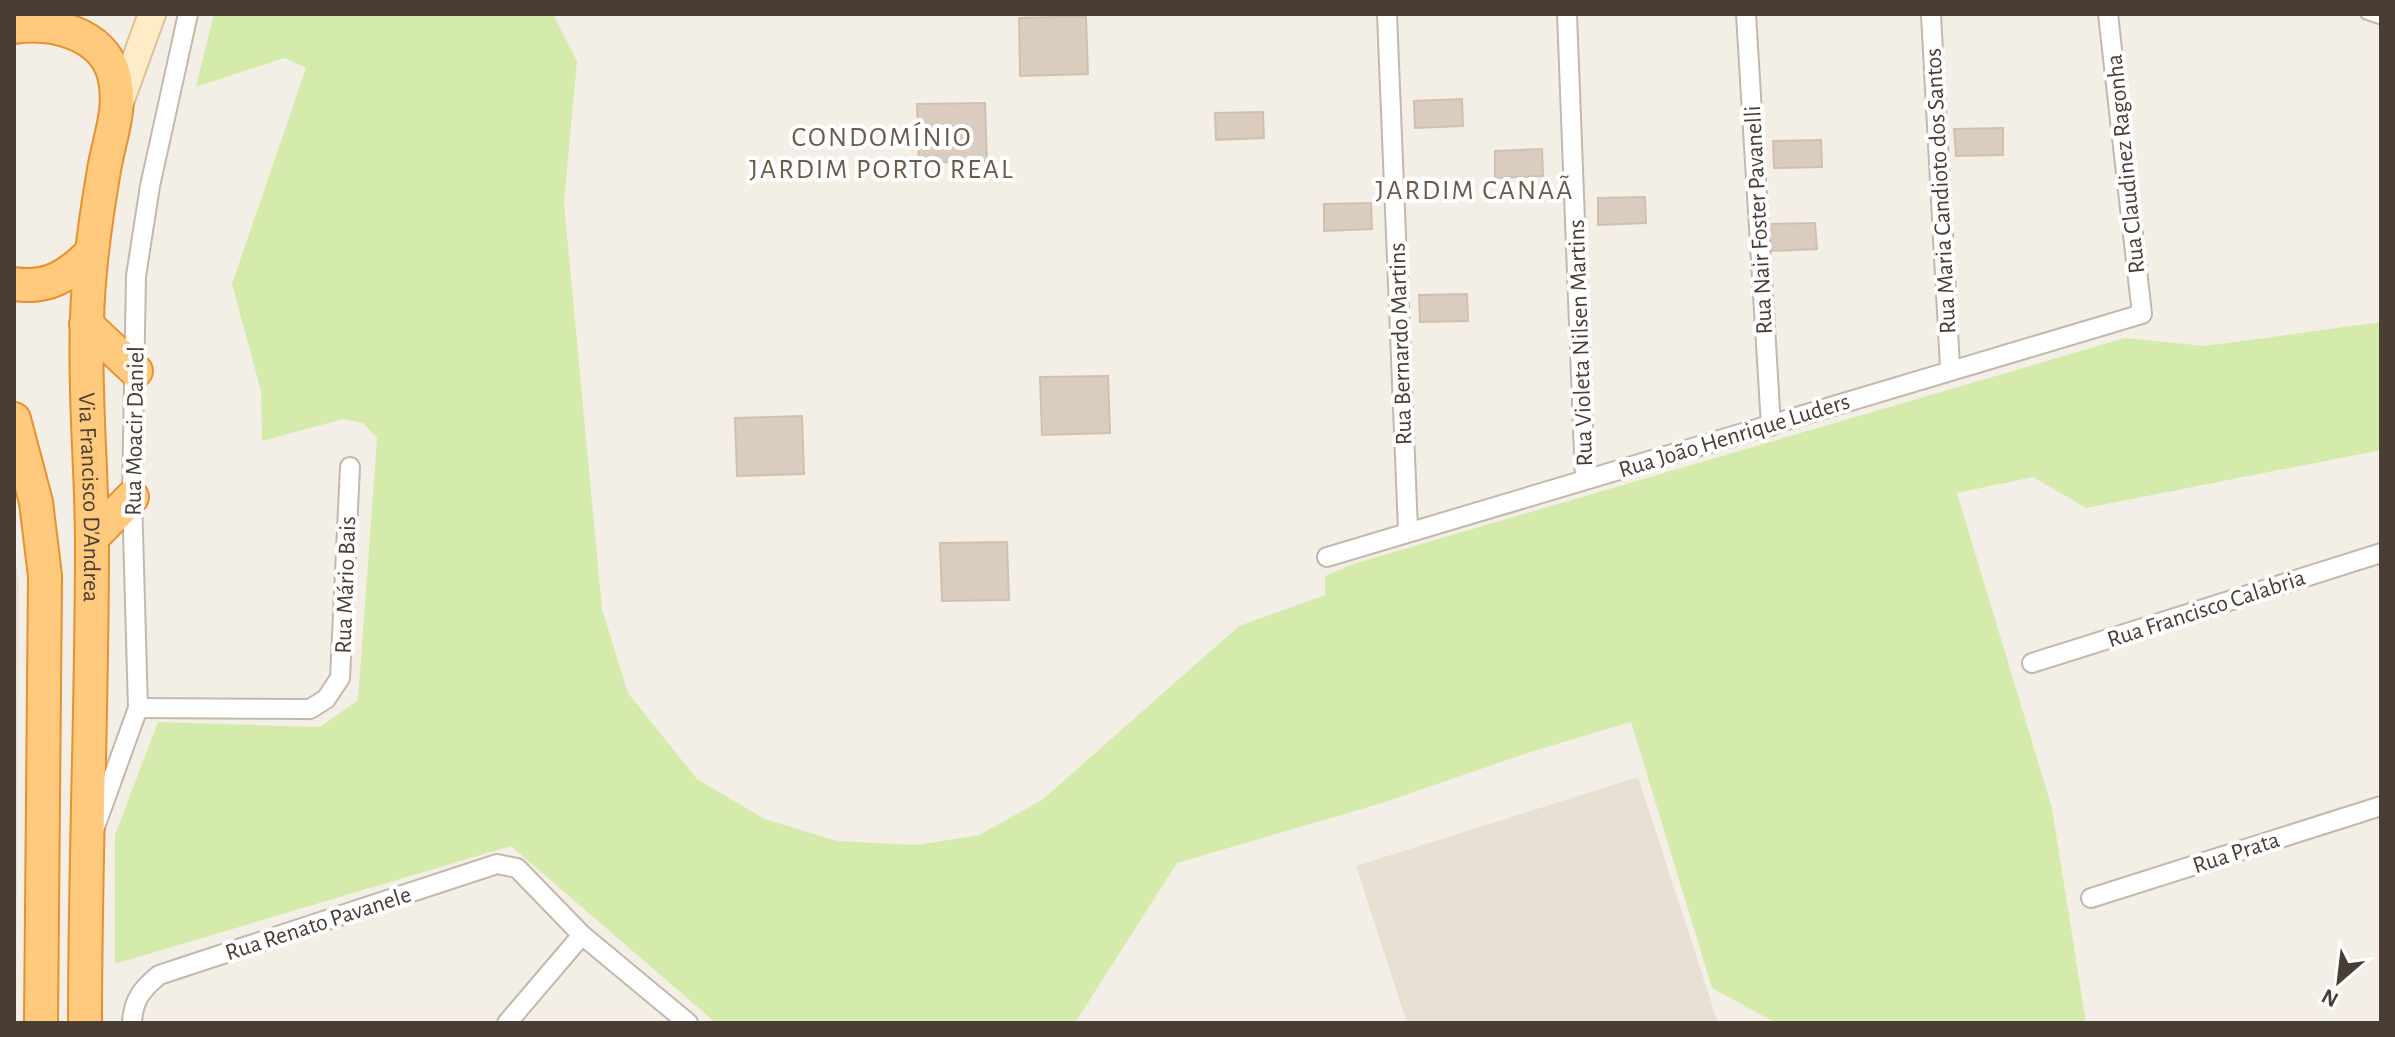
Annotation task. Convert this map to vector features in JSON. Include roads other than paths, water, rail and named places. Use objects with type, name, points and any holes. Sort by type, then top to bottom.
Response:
[{"type":"highway","name":"Via Francisco D'Andrea","points":[[28,23],[70,30],[105,57],[113,72],[119,105],[103,171],[91,253],[86,324],[92,538],[85,1023]]},
{"type":"highway","points":[[14,284],[47,285],[73,271],[91,253]]},
{"type":"highway","points":[[86,324],[136,371]]},
{"type":"highway","name":"Via Francisco D'Andrea","points":[[15,424],[36,502],[45,576],[41,1023]]},
{"type":"highway","points":[[92,538],[132,497]]},
{"type":"main road","points":[[119,105],[152,14]]},
{"type":"street","name":"Rua Moacir Daniel","points":[[88,845],[138,708],[132,497],[136,276],[150,186],[188,14]]},
{"type":"street","name":"Rua Bernardo Martins","points":[[1387,14],[1408,530]]},
{"type":"street","name":"Rua Violeta Nilsen Martins","points":[[1567,14],[1585,479]]},
{"type":"street","name":"Rua Nair Foster Pavanelli","points":[[1746,14],[1771,426]]},
{"type":"street","name":"Rua Maria Candioto dos Santos","points":[[1931,14],[1950,368]]},
{"type":"street","name":"Rua Claudinez Ragonha","points":[[2108,14],[2142,314]]},
{"type":"street","name":"Rua João Henrique Luders","points":[[1327,557],[1408,530],[1771,426],[1950,368],[2142,314]]},
{"type":"street","name":"Rua Mário Bais","points":[[138,708],[310,709],[326,699],[340,678],[350,467]]},
{"type":"street","name":"Rua Francisco Calabria","points":[[2032,663],[2381,553]]},
{"type":"street","name":"Rua Prata","points":[[2091,898],[2381,806]]},
{"type":"street","name":"Rua Renato Pavanele","points":[[132,1023],[133,1009],[142,989],[159,975],[497,864],[517,868],[582,935]]},
{"type":"street","points":[[507,1023],[582,935],[688,1023]]},
{"type":"lane","points":[[2366,14],[2381,19]]},
{"type":"district","name":"CONDOMÍNIO JARDIM PORTO REAL","points":[[882,152]]},
{"type":"district","name":"JARDIM CANAÃ","points":[[1475,189]]}]
